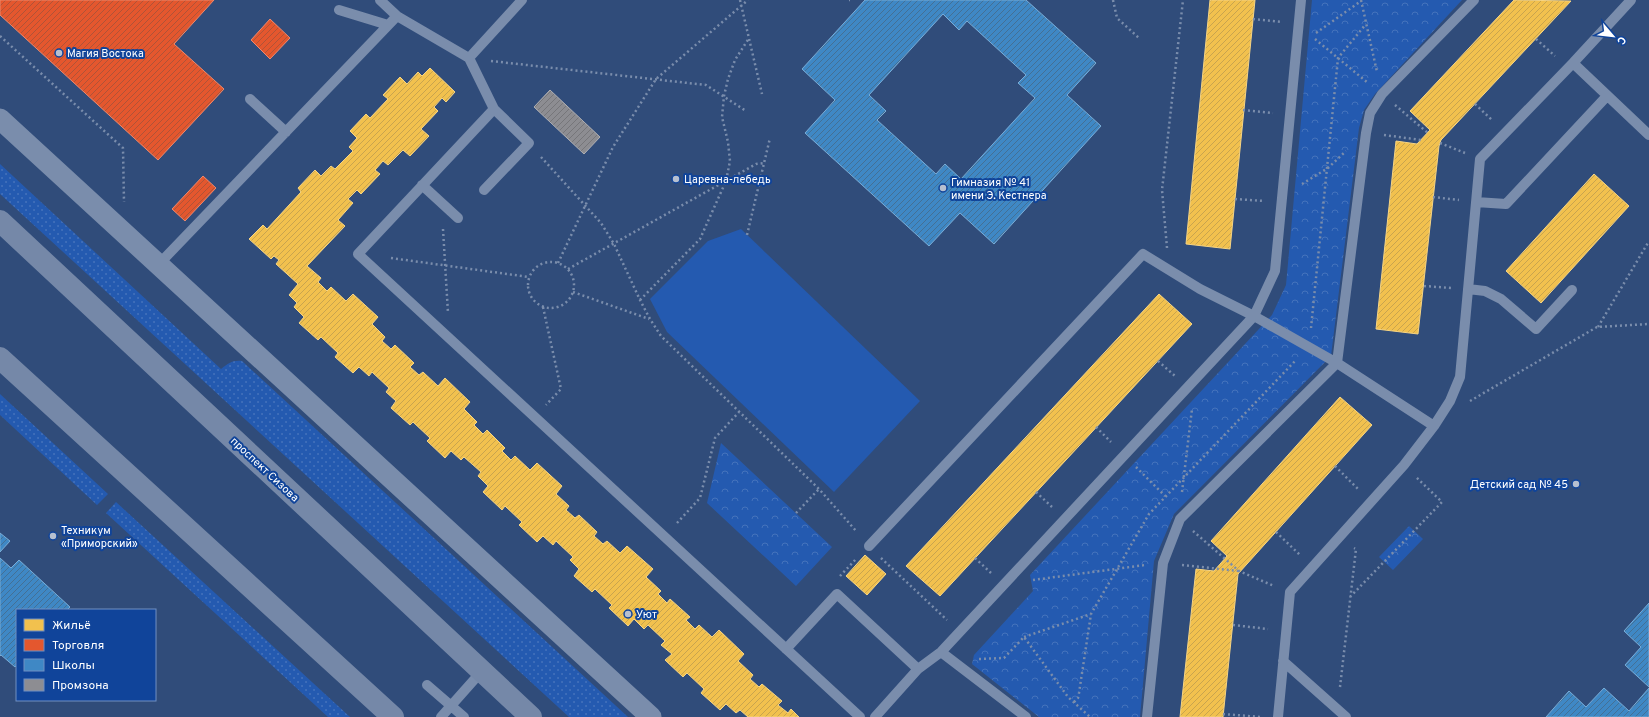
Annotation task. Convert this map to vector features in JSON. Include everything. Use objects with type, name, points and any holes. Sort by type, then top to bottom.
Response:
[{"type":"main road","name":"проспект Сизова","points":[[0,221],[531,717]]},
{"type":"main road","points":[[0,358],[393,717]]},
{"type":"street","points":[[0,119],[651,717]]},
{"type":"lane","points":[[380,0],[397,16],[469,58],[494,109],[529,143],[484,190]]},
{"type":"lane","points":[[469,58],[522,0]]},
{"type":"lane","points":[[875,717],[918,669],[941,652],[960,632],[1254,316],[1275,271],[1301,0]]},
{"type":"lane","points":[[1147,717],[1163,562],[1180,519],[1337,363],[1366,132],[1370,113],[1382,94],[1474,0]]},
{"type":"lane","points":[[1278,717],[1290,592],[1404,466],[1434,426],[1450,401],[1460,377],[1480,159],[1570,66],[1631,0]]},
{"type":"lane","points":[[340,10],[388,25]]},
{"type":"lane","points":[[159,264],[397,16]]},
{"type":"lane","points":[[1570,66],[1649,135]]},
{"type":"lane","points":[[1476,202],[1506,204],[1606,96]]},
{"type":"lane","points":[[250,99],[286,132]]},
{"type":"lane","points":[[494,109],[358,254],[860,717]]},
{"type":"lane","points":[[422,185],[458,218]]},
{"type":"lane","points":[[869,546],[1143,254],[1200,289],[1254,316],[1337,363],[1434,426]]},
{"type":"lane","points":[[1468,289],[1485,291],[1501,299],[1536,329],[1572,290]]},
{"type":"lane","points":[[786,649],[837,594],[918,669]]},
{"type":"lane","points":[[941,652],[1026,717]]},
{"type":"lane","points":[[1283,661],[1346,717]]},
{"type":"lane","points":[[441,717],[482,672]]},
{"type":"lane","points":[[427,685],[464,717]]},
{"type":"path","points":[[740,0],[762,94]]},
{"type":"path","points":[[558,263],[613,147],[656,79],[748,0]]},
{"type":"path","points":[[1113,0],[1117,18],[1140,38]]},
{"type":"path","points":[[1168,269],[1162,190],[1183,0]]},
{"type":"path","points":[[1382,94],[1361,0],[1312,36],[1428,133]]},
{"type":"path","points":[[1253,19],[1299,23]]},
{"type":"path","points":[[1074,702],[1078,698],[1079,693],[1091,614],[1149,514],[1309,347],[1338,58],[1366,24]]},
{"type":"path","points":[[0,36],[123,148],[124,203]]},
{"type":"path","points":[[640,300],[700,239],[726,181],[730,161],[728,142],[722,117],[724,96],[735,60],[749,38]]},
{"type":"path","points":[[1536,39],[1570,66]]},
{"type":"path","points":[[469,58],[706,85],[746,111]]},
{"type":"path","points":[[1475,104],[1506,133]]},
{"type":"path","points":[[1244,110],[1290,115]]},
{"type":"path","points":[[1235,199],[1283,199],[1328,168],[1366,132],[1421,140]]},
{"type":"path","points":[[748,235],[770,138]]},
{"type":"path","points":[[529,143],[601,223],[614,244],[650,319],[661,336],[818,489],[869,546],[960,632]]},
{"type":"path","points":[[1440,143],[1480,159]]},
{"type":"path","points":[[568,269],[756,164],[764,163]]},
{"type":"path","points":[[1433,197],[1476,202]]},
{"type":"path","points":[[441,202],[450,339]]},
{"type":"path","points":[[1597,327],[1649,241]]},
{"type":"path","points":[[358,254],[529,277]]},
{"type":"path","points":[[549,262],[558,263],[568,269],[574,284],[568,300],[561,306],[552,308],[543,307],[535,302],[530,295],[527,286],[529,277],[534,269],[541,264],[549,262]]},
{"type":"path","points":[[1424,286],[1468,289]]},
{"type":"path","points":[[572,292],[650,319]]},
{"type":"path","points":[[535,417],[561,389],[543,307]]},
{"type":"path","points":[[1450,401],[1464,404],[1597,327],[1649,324]]},
{"type":"path","points":[[1188,388],[1193,399],[1183,478],[1180,519],[1239,571]]},
{"type":"path","points":[[664,536],[700,498],[715,438],[739,412]]},
{"type":"path","points":[[1124,456],[1165,496]]},
{"type":"path","points":[[1335,466],[1371,502]]},
{"type":"path","points":[[1350,597],[1442,502],[1404,466]]},
{"type":"path","points":[[796,513],[818,489]]},
{"type":"path","points":[[1276,532],[1312,567]]},
{"type":"path","points":[[1338,710],[1356,549],[1341,535]]},
{"type":"path","points":[[837,594],[840,576],[869,546]]},
{"type":"path","points":[[1004,584],[1163,562],[1239,571],[1290,592]]},
{"type":"path","points":[[951,660],[1004,658],[1024,637],[1091,614]]},
{"type":"path","points":[[1233,625],[1286,631]]},
{"type":"path","points":[[1024,637],[1074,702],[1090,717]]},
{"type":"path","points":[[1224,714],[1266,717]]},
{"type":"green space","points":[[1312,0],[1462,0],[1375,94],[1364,110],[1359,128],[1331,356],[1174,514],[1154,561],[1140,717],[1039,717],[972,664],[974,655],[1033,591],[1030,575],[1272,315],[1286,285]]},
{"type":"green space","points":[[0,164],[221,369],[231,362],[242,361],[628,717],[569,717],[0,194]]},
{"type":"green space","points":[[741,229],[920,401],[834,492],[667,332],[650,299],[708,241]]},
{"type":"green space","points":[[0,394],[108,494],[97,505],[0,415]]},
{"type":"green space","points":[[721,443],[832,547],[796,586],[707,503]]},
{"type":"green space","points":[[116,502],[350,717],[328,717],[106,513]]},
{"type":"green space","points":[[1409,526],[1423,539],[1393,570],[1379,557]]},
{"type":"building: Жильё","points":[[1210,0],[1255,0],[1230,249],[1186,244]]},
{"type":"building: Жильё","points":[[1514,0],[1571,1],[1441,140],[1439,146],[1418,334],[1376,329],[1396,141],[1417,144],[1430,130],[1410,111]]},
{"type":"building: Жильё","points":[[430,68],[455,92],[446,102],[442,98],[434,107],[438,111],[421,129],[429,136],[410,156],[403,150],[388,165],[383,161],[375,170],[380,174],[361,194],[357,190],[348,199],[353,203],[338,220],[345,226],[307,266],[321,278],[318,282],[327,291],[331,287],[346,301],[353,294],[378,317],[372,324],[385,337],[382,341],[391,349],[395,345],[414,363],[410,367],[419,375],[423,372],[438,386],[445,378],[470,402],[464,409],[477,422],[474,425],[483,434],[487,430],[505,448],[502,451],[511,460],[515,456],[530,470],[537,463],[562,486],[556,494],[569,506],[566,510],[575,518],[579,515],[597,532],[594,536],[603,544],[607,541],[620,553],[627,546],[653,569],[646,577],[661,591],[658,594],[667,603],[670,599],[690,617],[686,620],[695,629],[699,625],[712,637],[719,630],[744,654],[738,661],[753,675],[750,679],[759,687],[762,684],[782,701],[778,705],[788,713],[791,709],[799,717],[748,717],[740,710],[736,713],[726,704],[720,710],[701,693],[704,689],[687,673],[683,677],[665,660],[672,654],[661,645],[665,641],[648,625],[644,629],[634,619],[628,626],[609,608],[612,605],[595,589],[592,592],[574,576],[579,569],[570,560],[573,557],[556,541],[553,545],[543,536],[537,542],[519,525],[522,522],[505,506],[502,510],[483,492],[488,486],[478,476],[481,472],[464,457],[461,460],[451,451],[445,458],[427,441],[430,438],[413,422],[410,425],[391,408],[396,401],[386,392],[389,388],[372,372],[369,376],[359,367],[353,373],[335,357],[338,353],[321,337],[318,340],[299,323],[304,317],[294,307],[297,303],[289,295],[298,284],[276,264],[279,260],[274,256],[271,259],[249,239],[263,225],[267,229],[301,192],[298,188],[315,170],[321,176],[331,166],[335,169],[353,151],[349,147],[357,138],[350,131],[366,114],[370,118],[388,99],[383,95],[400,77],[407,84],[418,72],[422,76]]},
{"type":"building: Жильё","points":[[1594,174],[1629,206],[1541,303],[1506,271]]},
{"type":"building: Жильё","points":[[1159,294],[1192,324],[940,596],[906,566]]},
{"type":"building: Жильё","points":[[1340,397],[1372,425],[1238,574],[1223,717],[1180,717],[1196,569],[1214,571],[1227,556],[1211,541]]},
{"type":"building: Жильё","points":[[865,555],[886,574],[867,595],[846,576]]},
{"type":"building: Торговля","points":[[0,0],[214,0],[174,44],[224,89],[158,160],[0,15]]},
{"type":"building: Торговля","points":[[270,19],[290,38],[270,59],[251,40]]},
{"type":"building: Торговля","points":[[203,176],[216,188],[185,221],[172,209]]},
{"type":"building: Школы","points":[[865,0],[1026,0],[1096,63],[1067,95],[1101,126],[994,244],[960,213],[929,246],[805,133],[835,100],[802,69]],"holes":[[[943,14],[959,30],[967,21],[1026,75],[1018,83],[1035,98],[961,179],[945,164],[936,174],[877,120],[886,111],[869,95]]]},
{"type":"building: Школы","points":[[0,533],[10,541],[0,552]]},
{"type":"building: Школы","points":[[0,558],[11,568],[19,560],[70,607],[68,609],[16,609],[16,666],[15,667],[1,655],[0,656]]},
{"type":"building: Школы","points":[[1649,603],[1649,687],[1625,665],[1641,647],[1624,631]]},
{"type":"building: Школы","points":[[1604,688],[1629,711],[1649,688],[1649,717],[1546,717],[1569,691],[1586,707]]},
{"type":"building: Промзона","points":[[550,90],[600,137],[584,154],[534,107]]},
{"type":"place","name":"Магия Востока","points":[[59,53]]},
{"type":"place","name":"Царевна-лебедь","points":[[676,179]]},
{"type":"place","name":"Гимназия № 41 имени Э. Кестнера","points":[[943,188]]},
{"type":"place","name":"Детский сад № 45","points":[[1576,484]]},
{"type":"place","name":"Техникум «Приморский»","points":[[53,536]]},
{"type":"place","name":"Уют","points":[[628,614]]}]
